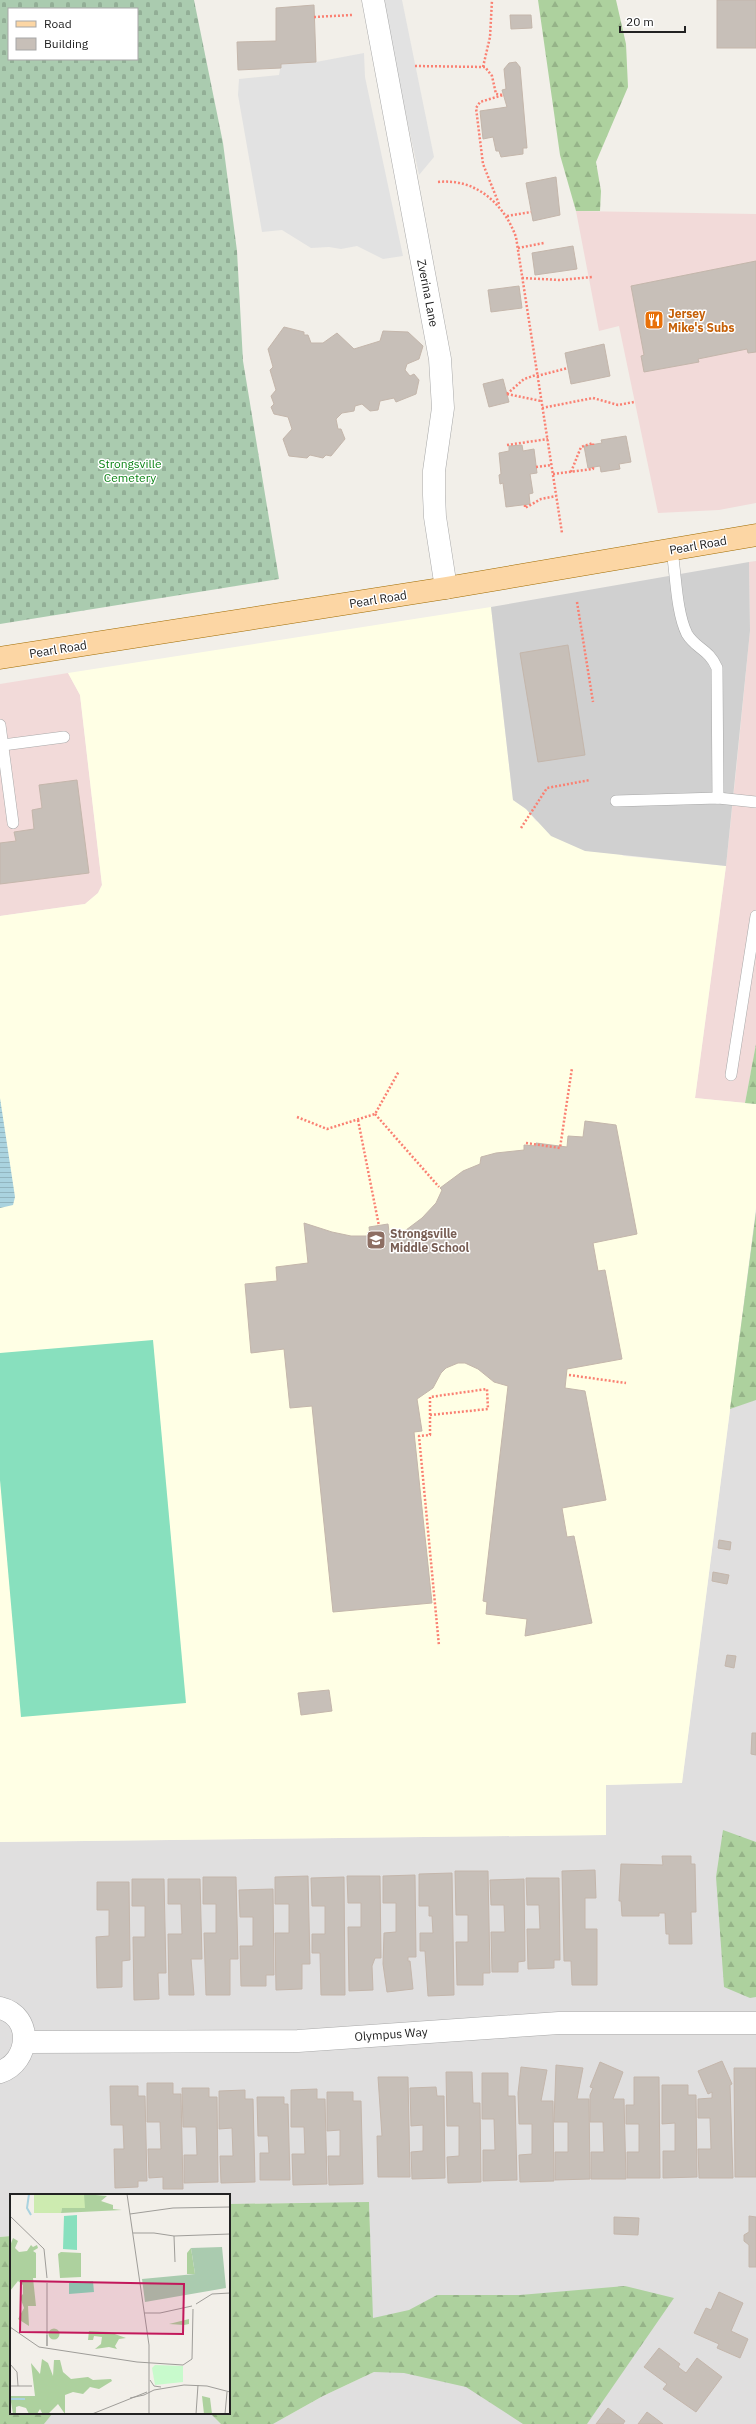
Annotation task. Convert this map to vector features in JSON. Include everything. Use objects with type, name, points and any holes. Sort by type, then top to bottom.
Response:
[{"type":"main road","name":"Pearl Road","points":[[0,658],[446,588],[756,535]]},
{"type":"street","name":"Zverina Lane","points":[[373,0],[441,365],[444,408],[434,471],[434,495],[435,517],[446,588]]},
{"type":"street","points":[[0,2008],[12,2014],[19,2022],[24,2031],[25,2042],[21,2056],[17,2061],[0,2072]]},
{"type":"street","name":"Olympus Way","points":[[25,2042],[298,2041],[558,2022],[756,2023]]},
{"type":"lane","points":[[672,558],[683,624],[688,635],[712,656],[717,668],[718,798]]},
{"type":"lane","points":[[0,725],[13,823]]},
{"type":"lane","points":[[3,745],[64,737]]},
{"type":"lane","points":[[616,801],[718,798],[756,802]]},
{"type":"lane","points":[[731,1075],[756,916]]},
{"type":"path","points":[[483,67],[490,37],[492,0]]},
{"type":"path","points":[[314,17],[352,15]]},
{"type":"path","points":[[415,66],[483,67],[492,76],[496,94],[503,95],[480,102],[476,108],[483,164],[500,206],[507,216],[516,237],[562,533]]},
{"type":"path","points":[[438,182],[449,181],[471,186],[487,195],[500,206]]},
{"type":"path","points":[[507,216],[531,212]]},
{"type":"path","points":[[518,248],[544,243]]},
{"type":"path","points":[[522,278],[560,280],[592,277]]},
{"type":"path","points":[[541,401],[507,394],[524,379],[568,368]]},
{"type":"path","points":[[542,408],[593,398],[618,405],[634,402]]},
{"type":"path","points":[[507,445],[548,439]]},
{"type":"path","points":[[571,472],[581,447],[593,443],[593,445]]},
{"type":"path","points":[[536,467],[551,465]]},
{"type":"path","points":[[553,474],[593,469],[593,467]]},
{"type":"path","points":[[525,505],[525,508],[541,499],[556,496]]},
{"type":"path","points":[[577,602],[592,702]]},
{"type":"path","points":[[521,828],[547,788],[590,780]]},
{"type":"path","points":[[526,1143],[560,1148],[572,1068]]},
{"type":"path","points":[[297,1117],[327,1129],[376,1114],[399,1071]]},
{"type":"path","points":[[376,1114],[439,1187]]},
{"type":"path","points":[[358,1120],[378,1226]]},
{"type":"path","points":[[569,1375],[626,1383]]},
{"type":"path","points":[[430,1414],[488,1409],[487,1389],[430,1397],[430,1414],[430,1435],[418,1436],[439,1646]]},
{"type":"shaded area","points":[[381,0],[402,0],[434,157],[419,175]]},
{"type":"shaded area","points":[[364,53],[365,77],[403,256],[383,259],[357,246],[341,249],[329,247],[311,248],[282,230],[262,232],[238,95],[239,79],[279,75],[281,64],[316,62]]},
{"type":"shaded area","points":[[576,211],[756,214],[756,503],[719,510],[658,513],[619,326],[599,331]]},
{"type":"shaded area","points":[[756,561],[756,1044],[745,1103],[695,1098],[726,866],[736,771],[750,631],[749,562]]},
{"type":"shaded area","points":[[749,562],[750,631],[726,866],[585,851],[551,836],[526,809],[513,800],[491,607]]},
{"type":"shaded area","name":"Strongsville Middle School","points":[[491,607],[513,800],[526,809],[536,821],[624,856],[726,866],[695,1098],[756,1104],[756,1208],[682,1783],[606,1785],[606,1835],[0,1842],[0,916],[85,904],[98,893],[102,885],[80,695],[68,673]]},
{"type":"shaded area","points":[[68,673],[80,695],[102,885],[98,893],[85,904],[0,916],[0,684]]},
{"type":"shaded area","points":[[756,1208],[756,2424],[273,2424],[323,2396],[374,2372],[369,2203],[230,2204],[230,2194],[10,2194],[10,2236],[0,2237],[0,1842],[606,1835],[606,1785],[682,1782]]},
{"type":"shaded area","points":[[52,2414],[211,2414],[221,2424],[44,2424]]},
{"type":"green space","name":"Strongsville Cemetery","points":[[0,0],[194,0],[223,143],[237,251],[243,361],[279,579],[0,624]]},
{"type":"green space","points":[[538,0],[616,0],[626,44],[628,87],[596,162],[601,191],[600,211],[576,211],[560,155]]},
{"type":"green space","points":[[756,1044],[756,1104],[745,1103]]},
{"type":"green space","points":[[756,1212],[756,1400],[730,1409]]},
{"type":"green space","points":[[153,1340],[186,1703],[21,1717],[0,1480],[0,1353]]},
{"type":"green space","points":[[723,1830],[756,1842],[756,1997],[750,1998],[724,1987],[716,1877]]},
{"type":"green space","points":[[369,2202],[373,2318],[409,2310],[437,2295],[520,2295],[625,2286],[674,2298],[587,2424],[523,2424],[466,2387],[404,2373],[374,2372],[323,2396],[273,2424],[221,2424],[211,2414],[230,2414],[230,2204]]},
{"type":"green space","points":[[10,2236],[10,2414],[52,2414],[44,2424],[0,2424],[0,2237]]},
{"type":"water","points":[[0,1098],[15,1197],[13,1205],[0,1208]]},
{"type":"building","points":[[717,0],[756,0],[756,48],[717,48]]},
{"type":"building","points":[[314,5],[316,62],[281,64],[281,68],[238,70],[237,42],[276,41],[276,8]]},
{"type":"building","points":[[510,15],[531,15],[532,28],[511,29]]},
{"type":"building","points":[[516,62],[520,67],[527,148],[523,148],[523,154],[501,157],[499,151],[496,151],[493,137],[483,139],[480,111],[507,107],[502,90],[506,89],[504,69],[509,63]]},
{"type":"building","points":[[556,177],[560,215],[533,221],[526,183]]},
{"type":"building","points":[[573,246],[577,269],[535,275],[532,253]]},
{"type":"building","points":[[756,261],[756,352],[748,353],[747,349],[698,359],[699,362],[644,372],[641,356],[644,355],[631,286]]},
{"type":"building","points":[[519,286],[522,308],[491,312],[488,290]]},
{"type":"building","points":[[284,327],[304,332],[304,335],[308,335],[311,343],[323,343],[337,333],[354,349],[380,341],[383,331],[408,332],[423,346],[419,359],[407,364],[405,370],[410,376],[414,374],[419,380],[416,394],[396,402],[394,398],[380,401],[378,410],[370,411],[362,404],[355,406],[354,411],[342,413],[336,419],[338,429],[341,429],[345,439],[331,456],[326,455],[323,458],[310,455],[307,458],[289,456],[283,439],[292,429],[288,417],[274,414],[271,407],[274,404],[271,396],[276,390],[270,370],[273,367],[268,349]]},
{"type":"building","points":[[604,344],[610,376],[571,384],[565,353]]},
{"type":"building","points":[[503,379],[509,402],[489,407],[483,384]]},
{"type":"building","points":[[626,436],[631,462],[619,464],[620,469],[601,472],[600,466],[588,468],[584,446],[602,443],[601,440]]},
{"type":"building","points":[[522,445],[523,451],[534,449],[537,473],[530,474],[533,493],[529,494],[530,504],[506,507],[503,483],[500,484],[499,475],[501,474],[499,453],[509,451],[509,446]]},
{"type":"building","points":[[568,645],[585,755],[538,762],[520,653]]},
{"type":"building","points":[[77,780],[89,873],[0,884],[0,843],[16,841],[14,832],[34,829],[32,810],[42,808],[39,785]]},
{"type":"building","points":[[585,1121],[616,1125],[637,1234],[593,1243],[598,1271],[605,1270],[622,1359],[567,1369],[565,1388],[585,1391],[606,1500],[562,1508],[567,1537],[574,1536],[592,1623],[525,1636],[527,1619],[486,1614],[487,1602],[483,1601],[508,1386],[494,1382],[478,1369],[465,1363],[458,1363],[446,1368],[441,1373],[433,1388],[417,1399],[422,1431],[414,1432],[432,1603],[333,1612],[312,1406],[290,1408],[284,1349],[251,1353],[245,1284],[277,1281],[276,1267],[308,1263],[304,1223],[332,1232],[351,1236],[370,1236],[369,1227],[388,1224],[390,1239],[402,1233],[422,1218],[436,1203],[442,1190],[440,1188],[463,1171],[480,1164],[481,1157],[496,1153],[524,1150],[524,1145],[536,1146],[536,1143],[567,1147],[568,1136],[583,1137]]},
{"type":"building","points":[[719,1540],[731,1542],[730,1550],[718,1548]]},
{"type":"building","points":[[713,1572],[729,1575],[727,1584],[712,1581]]},
{"type":"building","points":[[727,1655],[736,1656],[734,1668],[725,1666]]},
{"type":"building","points":[[329,1690],[332,1711],[301,1715],[298,1693]]},
{"type":"building","points":[[752,1733],[756,1733],[756,1755],[751,1754]]},
{"type":"building","points":[[662,1856],[691,1856],[691,1864],[695,1864],[696,1912],[691,1912],[692,1944],[669,1944],[669,1934],[666,1934],[665,1913],[659,1913],[659,1916],[622,1916],[621,1901],[619,1901],[621,1864],[663,1865]]},
{"type":"building","points":[[595,1870],[596,1898],[585,1898],[585,1929],[597,1929],[597,1985],[572,1985],[571,1961],[564,1961],[562,1871]]},
{"type":"building","points":[[455,1871],[488,1871],[490,1973],[483,1973],[483,1985],[457,1985],[456,1942],[468,1942],[468,1915],[456,1915]]},
{"type":"building","points":[[452,1873],[454,1995],[428,1996],[425,1951],[420,1951],[420,1933],[433,1933],[432,1916],[429,1916],[429,1906],[419,1906],[419,1874]]},
{"type":"building","points":[[415,1875],[416,1957],[408,1957],[408,1961],[410,1961],[413,1989],[387,1992],[383,1964],[384,1933],[396,1932],[396,1903],[383,1903],[383,1876]]},
{"type":"building","points":[[308,1876],[310,1964],[302,1964],[302,1989],[276,1990],[275,1933],[289,1933],[289,1904],[275,1904],[275,1877]]},
{"type":"building","points":[[347,1876],[380,1876],[381,1958],[375,1958],[372,1966],[373,1990],[349,1991],[348,1927],[361,1927],[361,1903],[348,1903]]},
{"type":"building","points":[[203,1877],[236,1877],[238,1959],[230,1959],[230,1995],[206,1995],[204,1933],[216,1933],[216,1904],[203,1904]]},
{"type":"building","points":[[344,1877],[345,1995],[321,1995],[320,1953],[312,1953],[312,1934],[325,1934],[325,1906],[312,1906],[311,1878]]},
{"type":"building","points":[[526,1878],[559,1878],[560,1960],[554,1960],[554,1968],[528,1969],[527,1929],[540,1929],[539,1905],[527,1905]]},
{"type":"building","points":[[132,1879],[164,1879],[166,1973],[158,1973],[159,1999],[134,2000],[133,1937],[145,1937],[145,1906],[132,1906]]},
{"type":"building","points":[[168,1879],[200,1879],[202,1959],[191,1959],[194,1995],[169,1995],[168,1934],[182,1934],[181,1904],[168,1904]]},
{"type":"building","points":[[524,1879],[525,1961],[518,1962],[518,1972],[492,1972],[491,1932],[505,1932],[504,1905],[491,1905],[490,1880]]},
{"type":"building","points":[[97,1882],[129,1882],[130,1960],[122,1961],[122,1987],[97,1988],[96,1937],[109,1936],[109,1910],[97,1910]]},
{"type":"building","points":[[273,1889],[274,1975],[266,1975],[266,1986],[241,1986],[240,1946],[253,1946],[253,1917],[240,1917],[239,1890]]},
{"type":"building","points":[[722,2061],[732,2084],[730,2085],[733,2178],[699,2178],[698,2149],[711,2149],[710,2118],[698,2118],[698,2099],[712,2098],[712,2092],[708,2094],[698,2071]]},
{"type":"building","points":[[600,2062],[623,2072],[613,2099],[624,2099],[626,2179],[591,2179],[591,2152],[604,2152],[603,2122],[590,2122],[590,2095],[593,2088],[590,2087]]},
{"type":"building","points":[[556,2065],[583,2068],[577,2099],[589,2099],[590,2179],[555,2180],[555,2152],[568,2152],[568,2122],[554,2122]]},
{"type":"building","points":[[521,2067],[547,2070],[541,2101],[553,2101],[554,2181],[520,2182],[519,2155],[532,2154],[532,2124],[519,2124],[518,2093]]},
{"type":"building","points":[[734,2068],[756,2068],[756,2177],[735,2177]]},
{"type":"building","points":[[446,2072],[472,2072],[473,2103],[480,2103],[481,2182],[448,2183],[447,2157],[459,2156],[459,2126],[447,2126]]},
{"type":"building","points":[[482,2073],[508,2073],[508,2096],[515,2096],[517,2180],[483,2181],[483,2150],[495,2150],[494,2119],[482,2119]]},
{"type":"building","points":[[378,2077],[408,2077],[410,2177],[378,2177],[377,2136],[382,2136]]},
{"type":"building","points":[[634,2077],[659,2077],[660,2178],[627,2178],[627,2152],[639,2152],[639,2124],[626,2124],[626,2105],[634,2105]]},
{"type":"building","points":[[147,2083],[173,2083],[173,2094],[181,2094],[183,2189],[163,2189],[163,2177],[149,2178],[148,2149],[161,2149],[160,2122],[147,2122]]},
{"type":"building","points":[[662,2085],[688,2085],[688,2095],[696,2095],[697,2177],[663,2178],[663,2151],[675,2151],[675,2123],[662,2124]]},
{"type":"building","points":[[110,2086],[138,2086],[138,2096],[145,2096],[147,2181],[138,2181],[138,2187],[115,2188],[114,2149],[124,2149],[123,2125],[111,2125]]},
{"type":"building","points":[[436,2087],[437,2096],[444,2096],[445,2178],[412,2179],[411,2152],[423,2151],[423,2125],[411,2126],[410,2088]]},
{"type":"building","points":[[182,2088],[209,2088],[209,2097],[217,2097],[218,2182],[184,2183],[184,2155],[197,2155],[196,2127],[183,2127]]},
{"type":"building","points":[[317,2089],[317,2099],[325,2099],[327,2184],[293,2185],[292,2154],[305,2154],[304,2127],[291,2127],[291,2090]]},
{"type":"building","points":[[245,2090],[245,2099],[253,2099],[255,2182],[221,2183],[220,2156],[233,2156],[232,2128],[219,2129],[219,2091]]},
{"type":"building","points":[[327,2092],[353,2092],[353,2101],[361,2101],[363,2184],[329,2185],[328,2156],[340,2156],[340,2130],[327,2131]]},
{"type":"building","points":[[257,2097],[284,2097],[284,2104],[288,2104],[290,2180],[260,2180],[260,2153],[269,2153],[268,2136],[258,2136]]},
{"type":"building","points":[[749,2216],[756,2217],[756,2267],[749,2267],[749,2245],[744,2241],[744,2235],[749,2232]]},
{"type":"building","points":[[614,2217],[639,2218],[638,2235],[614,2234]]},
{"type":"building","points":[[719,2292],[743,2303],[731,2331],[748,2339],[740,2358],[717,2348],[719,2344],[694,2333],[706,2308],[711,2310]]},
{"type":"building","points":[[659,2348],[680,2364],[678,2367],[686,2373],[697,2358],[722,2377],[696,2412],[663,2389],[667,2384],[644,2367]]},
{"type":"building","points":[[608,2408],[625,2421],[623,2424],[596,2424]]},
{"type":"building","points":[[647,2412],[663,2424],[638,2424]]},
{"type":"place","name":"Jersey Mike's Subs","points":[[654,320]]},
{"type":"place","name":"Strongsville Middle School","points":[[376,1240]]}]
